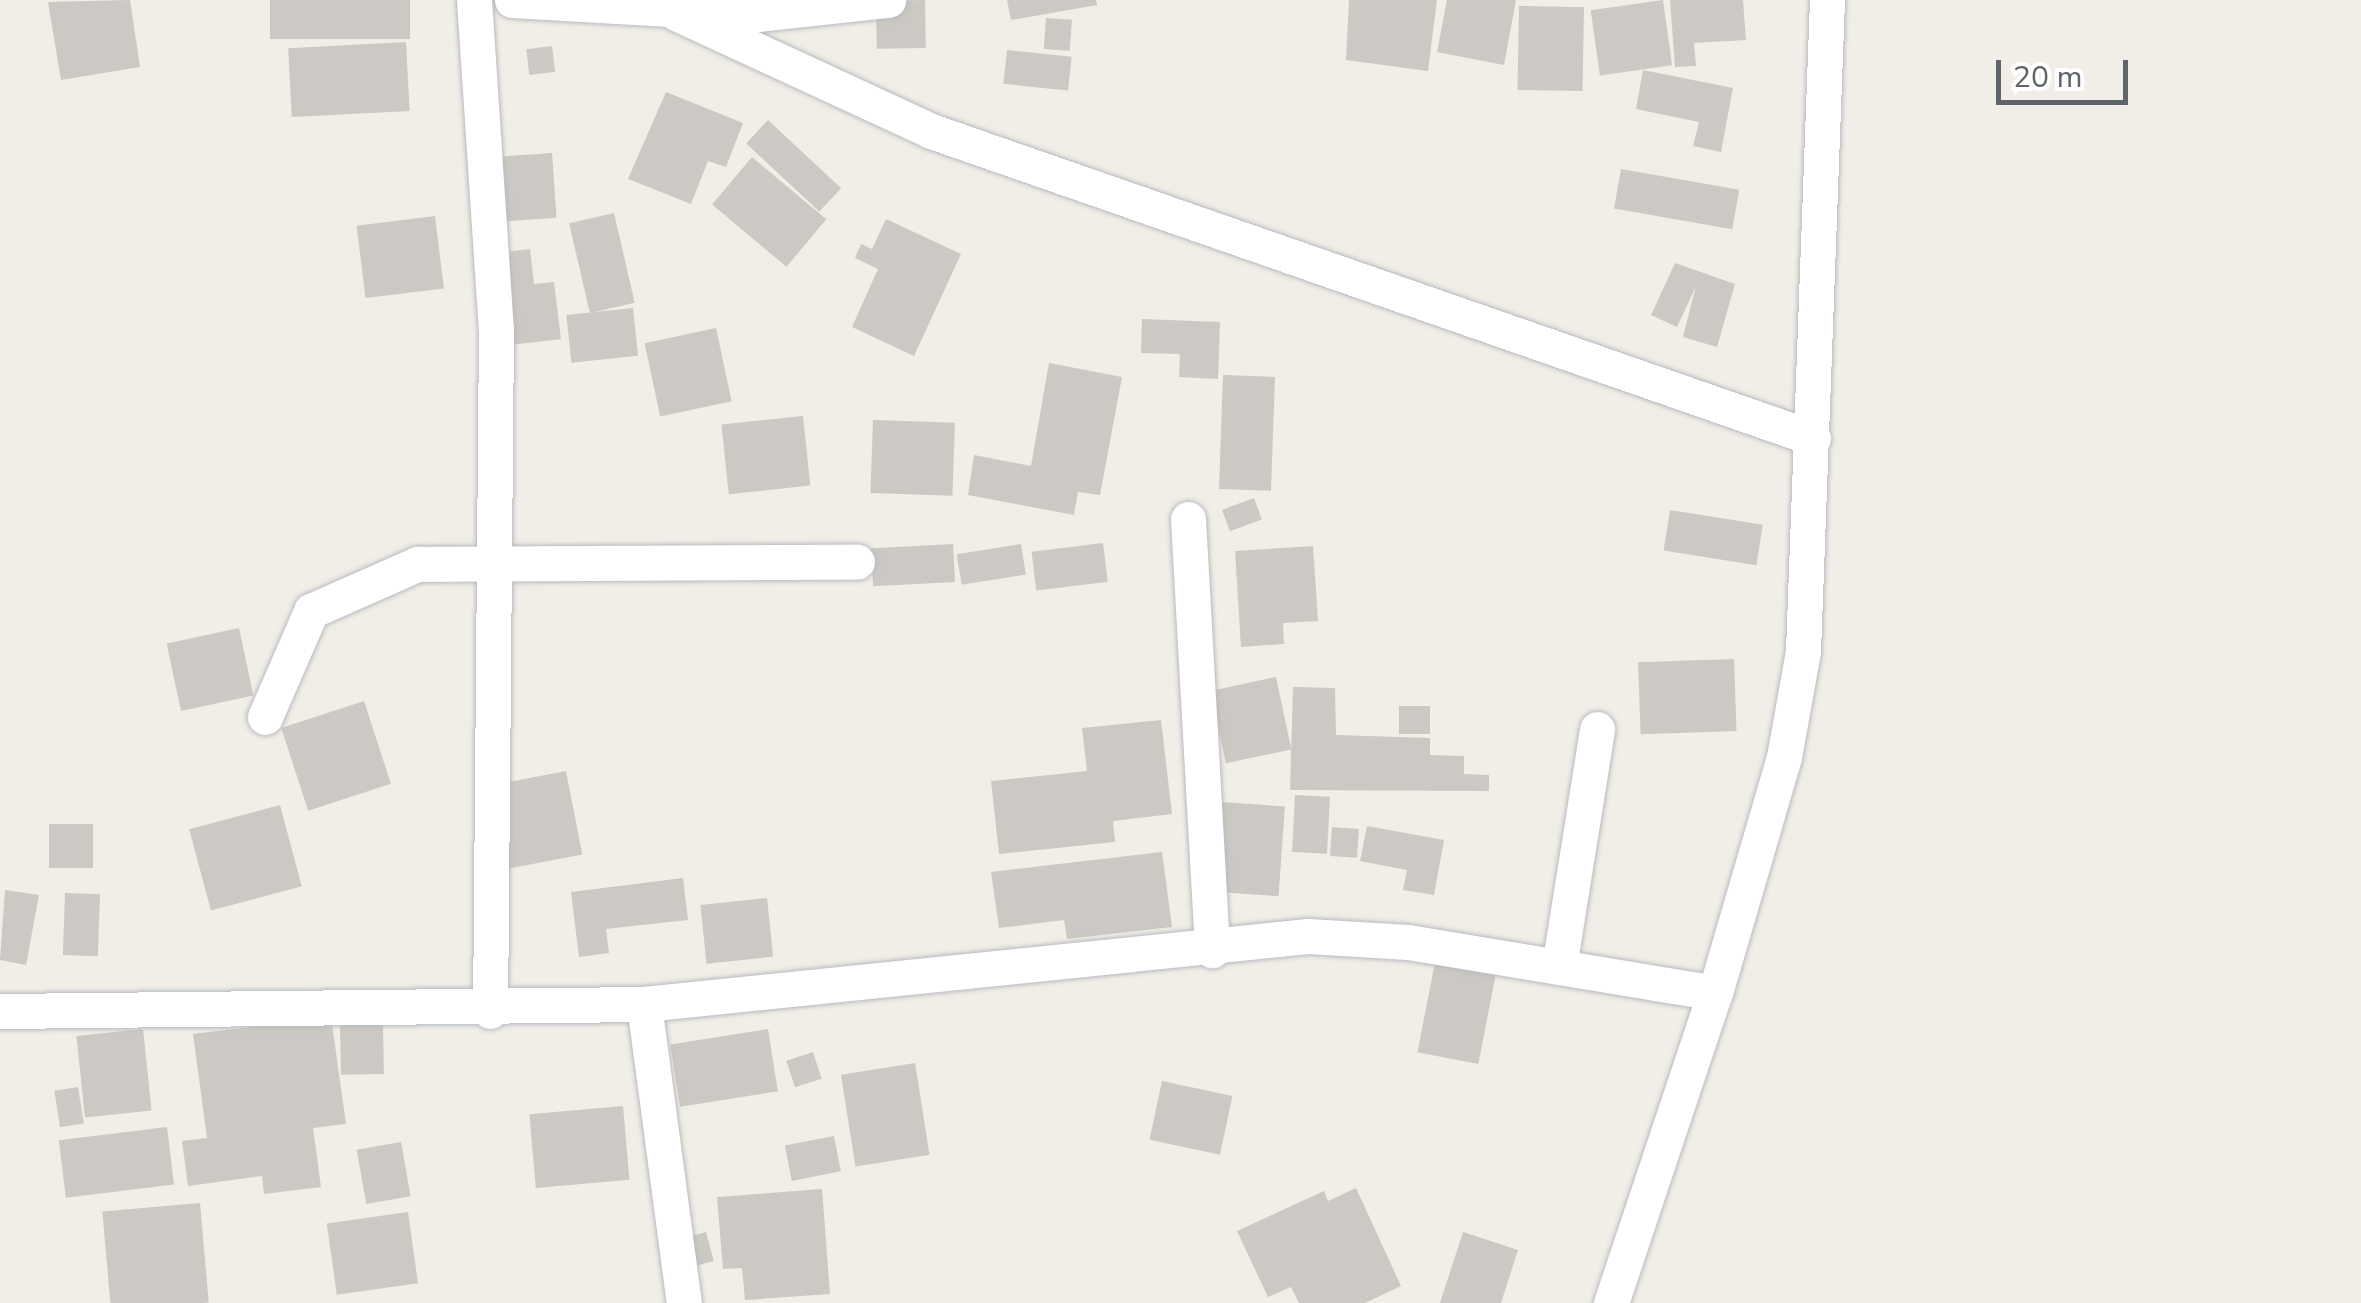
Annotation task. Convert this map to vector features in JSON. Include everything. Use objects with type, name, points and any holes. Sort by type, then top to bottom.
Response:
[{"type":"street","points":[[474,0],[496,328],[500,561],[490,1011]]},
{"type":"street","points":[[512,0],[676,13],[888,0]]},
{"type":"street","points":[[1611,1303],[1715,994],[1790,722],[1813,438],[1827,0]]},
{"type":"street","points":[[676,13],[931,131],[1813,438]]},
{"type":"street","points":[[1188,519],[1212,950]]},
{"type":"street","points":[[265,718],[311,611],[418,564],[856,562]]},
{"type":"street","points":[[1559,967],[1597,728]]},
{"type":"street","points":[[0,1010],[490,1011],[644,1004],[1325,937],[1559,967],[1715,994]]},
{"type":"street","points":[[644,1004],[684,1303]]},
{"type":"building","points":[[130,0],[140,67],[61,80],[48,2]]},
{"type":"building","points":[[270,0],[410,0],[410,39],[270,39]]},
{"type":"building","points":[[925,0],[926,48],[877,49],[876,1]]},
{"type":"building","points":[[1007,0],[1096,0],[1097,5],[1011,20]]},
{"type":"building","points":[[1349,0],[1437,0],[1428,71],[1346,60]]},
{"type":"building","points":[[1447,0],[1516,0],[1504,65],[1437,52]]},
{"type":"building","points":[[1663,0],[1672,65],[1600,76],[1591,10]]},
{"type":"building","points":[[1670,0],[1743,0],[1746,40],[1694,43],[1696,66],[1675,67]]},
{"type":"building","points":[[1519,6],[1584,7],[1583,91],[1518,90]]},
{"type":"building","points":[[1046,18],[1072,20],[1070,51],[1044,49]]},
{"type":"building","points":[[406,42],[410,111],[292,117],[288,48]]},
{"type":"building","points":[[552,46],[555,72],[529,75],[526,49]]},
{"type":"building","points":[[1007,50],[1072,57],[1068,91],[1003,84]]},
{"type":"building","points":[[1643,70],[1733,88],[1721,152],[1693,146],[1699,122],[1636,109]]},
{"type":"building","points":[[666,92],[743,123],[726,167],[708,161],[691,204],[628,179]]},
{"type":"building","points":[[768,120],[841,188],[819,212],[746,143]]},
{"type":"building","points":[[552,153],[557,218],[493,222],[488,157]]},
{"type":"building","points":[[752,157],[826,219],[786,267],[712,204]]},
{"type":"building","points":[[1621,169],[1739,190],[1732,229],[1614,208]]},
{"type":"building","points":[[614,213],[635,303],[590,313],[569,223]]},
{"type":"building","points":[[435,216],[444,288],[365,298],[357,226]]},
{"type":"building","points":[[886,219],[961,254],[914,356],[852,327],[878,269],[855,258],[861,244],[872,249]]},
{"type":"building","points":[[530,249],[534,284],[554,282],[561,339],[501,346],[490,254]]},
{"type":"building","points":[[1675,263],[1735,284],[1717,347],[1683,337],[1696,286],[1677,327],[1651,315]]},
{"type":"building","points":[[633,308],[638,356],[571,363],[566,315]]},
{"type":"building","points":[[1142,319],[1220,322],[1218,379],[1179,377],[1180,354],[1141,353]]},
{"type":"building","points":[[716,328],[732,401],[660,417],[645,343]]},
{"type":"building","points":[[1049,363],[1122,377],[1100,495],[1078,492],[1074,515],[968,495],[974,455],[1031,466]]},
{"type":"building","points":[[1223,375],[1275,377],[1271,491],[1219,489]]},
{"type":"building","points":[[803,416],[810,486],[729,494],[721,425]]},
{"type":"building","points":[[873,420],[955,423],[952,496],[870,493]]},
{"type":"building","points":[[1254,498],[1262,520],[1230,531],[1222,510]]},
{"type":"building","points":[[1670,510],[1763,525],[1756,565],[1664,550]]},
{"type":"building","points":[[1103,543],[1108,582],[1036,590],[1032,552]]},
{"type":"building","points":[[953,544],[955,582],[873,586],[871,548]]},
{"type":"building","points":[[1021,544],[1026,575],[962,585],[957,554]]},
{"type":"building","points":[[1313,546],[1318,621],[1283,623],[1284,644],[1241,647],[1235,551]]},
{"type":"building","points":[[239,628],[253,695],[181,711],[167,643]]},
{"type":"building","points":[[1734,659],[1737,731],[1641,734],[1638,662]]},
{"type":"building","points":[[1276,677],[1291,749],[1226,763],[1210,691]]},
{"type":"building","points":[[1293,687],[1335,688],[1336,735],[1430,738],[1430,755],[1464,756],[1464,774],[1489,775],[1489,791],[1290,790]]},
{"type":"building","points":[[364,701],[391,784],[308,811],[281,728]]},
{"type":"building","points":[[1399,706],[1430,706],[1430,734],[1399,734]]},
{"type":"building","points":[[1161,720],[1172,814],[1113,821],[1115,842],[999,854],[991,781],[1087,771],[1082,728]]},
{"type":"building","points":[[566,771],[582,854],[501,870],[485,787]]},
{"type":"building","points":[[1295,795],[1330,797],[1327,854],[1292,852]]},
{"type":"building","points":[[1221,802],[1285,806],[1279,896],[1215,892]]},
{"type":"building","points":[[280,805],[302,886],[211,910],[189,829]]},
{"type":"building","points":[[49,824],[93,824],[93,868],[49,868]]},
{"type":"building","points":[[1367,826],[1444,840],[1434,895],[1403,890],[1407,870],[1360,861]]},
{"type":"building","points":[[1332,827],[1359,829],[1357,858],[1330,856]]},
{"type":"building","points":[[1162,852],[1172,927],[1067,939],[1064,920],[999,928],[991,872]]},
{"type":"building","points":[[683,878],[688,920],[606,929],[609,953],[579,957],[571,892]]},
{"type":"building","points":[[5,890],[39,895],[26,965],[0,960]]},
{"type":"building","points":[[65,893],[100,894],[98,956],[63,955]]},
{"type":"building","points":[[767,898],[773,957],[707,964],[700,905]]},
{"type":"building","points":[[1436,957],[1497,969],[1478,1064],[1417,1052]]},
{"type":"building","points":[[331,1017],[346,1124],[313,1128],[321,1187],[264,1194],[262,1176],[188,1186],[182,1141],[207,1138],[193,1034]]},
{"type":"building","points":[[383,1023],[384,1074],[341,1075],[340,1024]]},
{"type":"building","points":[[143,1029],[152,1111],[85,1118],[76,1036]]},
{"type":"building","points":[[768,1029],[778,1091],[680,1107],[670,1044]]},
{"type":"building","points":[[813,1052],[822,1079],[795,1087],[786,1061]]},
{"type":"building","points":[[915,1063],[930,1155],[855,1167],[841,1075]]},
{"type":"building","points":[[1162,1081],[1232,1096],[1220,1155],[1150,1140]]},
{"type":"building","points":[[78,1087],[84,1124],[60,1127],[54,1091]]},
{"type":"building","points":[[623,1106],[629,1180],[536,1188],[529,1114]]},
{"type":"building","points":[[167,1127],[174,1185],[66,1198],[59,1140]]},
{"type":"building","points":[[834,1136],[841,1171],[792,1181],[785,1146]]},
{"type":"building","points":[[401,1142],[411,1196],[366,1204],[357,1150]]},
{"type":"building","points":[[1356,1188],[1401,1286],[1365,1303],[1299,1303],[1291,1287],[1268,1297],[1237,1231],[1324,1191],[1328,1201]]},
{"type":"building","points":[[822,1189],[830,1294],[745,1300],[742,1268],[723,1269],[717,1197]]},
{"type":"building","points":[[200,1203],[209,1303],[110,1303],[102,1212]]},
{"type":"building","points":[[408,1212],[418,1283],[337,1295],[327,1223]]},
{"type":"building","points":[[706,1232],[714,1261],[696,1266],[689,1237]]},
{"type":"building","points":[[1463,1232],[1518,1250],[1501,1303],[1440,1303]]}]
